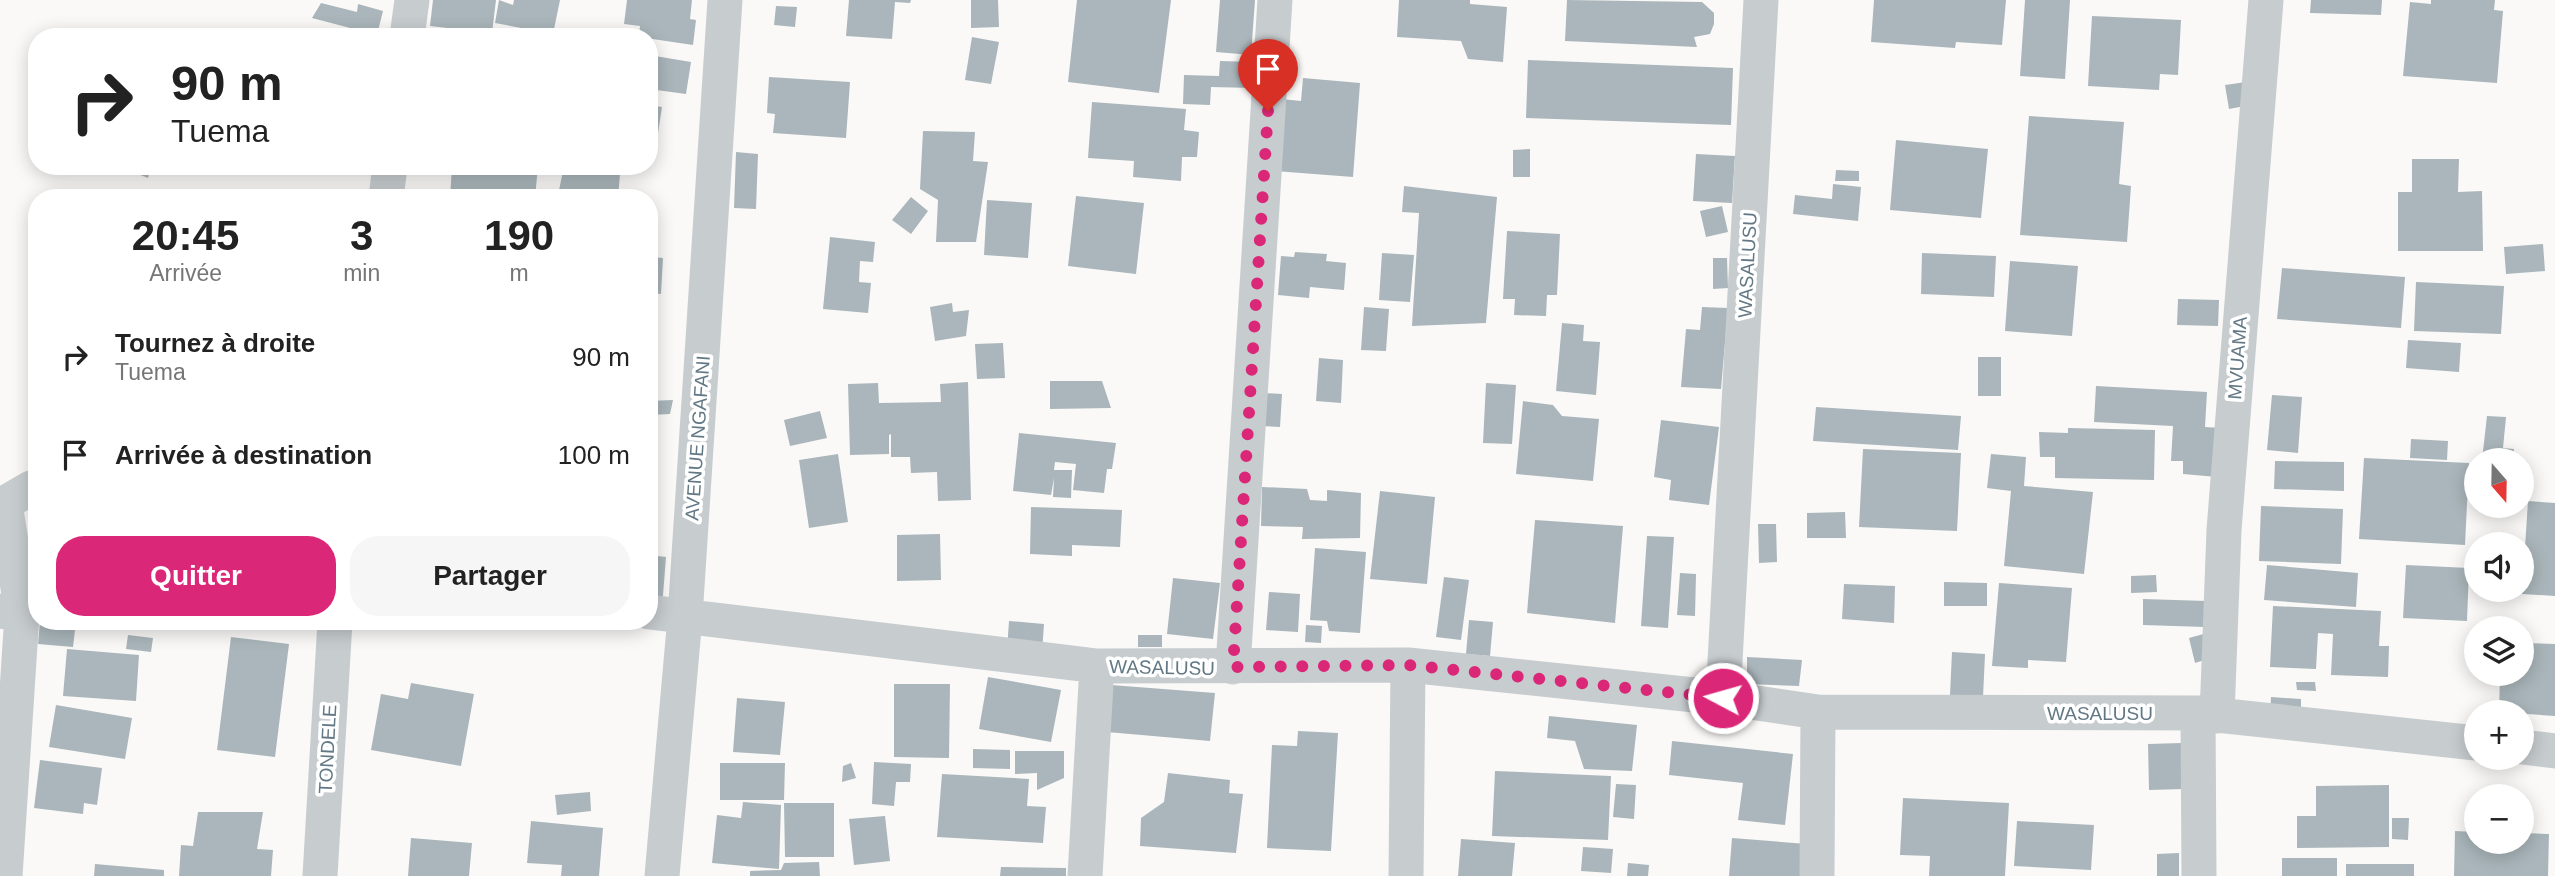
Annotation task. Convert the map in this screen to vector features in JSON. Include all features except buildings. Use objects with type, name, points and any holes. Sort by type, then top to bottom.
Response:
[{"type":"street","points":[[408,28],[412,0]]},
{"type":"street","name":"AVENUE NGAFANI","points":[[662,876],[685,617],[725,0]]},
{"type":"street","points":[[1233,667],[1275,0]]},
{"type":"street","name":"WASALUSU","points":[[1723,698],[1761,0]]},
{"type":"street","name":"MVUAMA","points":[[2199,876],[2207,714],[2266,0]]},
{"type":"street","points":[[5,876],[11,613],[5,503],[28,490]]},
{"type":"street","name":"WASALUSU","points":[[658,613],[1097,666],[1408,665],[1723,698],[1818,712],[2207,714],[2464,742]]},
{"type":"street","name":"TONDELE","points":[[320,876],[334,630]]},
{"type":"street","points":[[1406,876],[1408,665]]},
{"type":"street","points":[[1085,876],[1097,666]]},
{"type":"street","points":[[1817,876],[1818,712]]},
{"type":"street","points":[[2534,748],[2555,751]]},
{"type":"route","points":[[1268,111],[1233,667],[1408,665],[1723,698]]}]
